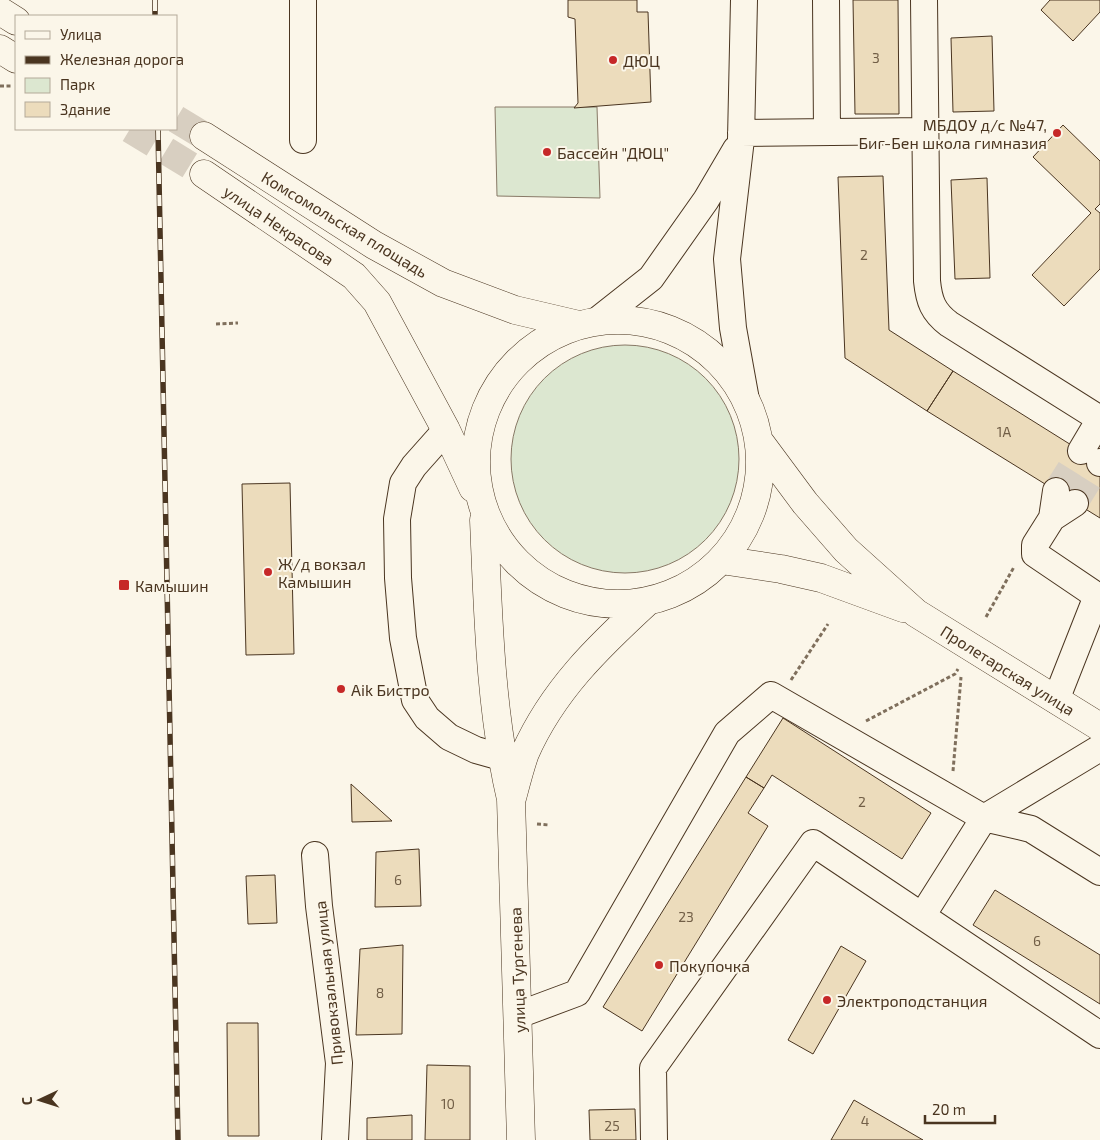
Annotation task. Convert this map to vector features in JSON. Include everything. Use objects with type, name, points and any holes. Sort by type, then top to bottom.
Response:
[{"type":"main road","points":[[0,11],[15,20]]},
{"type":"main road","points":[[0,49],[15,58]]},
{"type":"main road","name":"Комсомольская площадь","points":[[204,136],[374,245],[443,283],[515,310],[589,322],[648,322],[673,330],[696,343],[718,360],[732,377],[746,400],[759,441],[760,467],[753,507],[736,542],[721,560],[694,583],[670,595],[648,601],[620,604],[592,602],[552,588],[534,576],[514,559],[481,509],[446,430],[377,302],[354,276]]},
{"type":"main road","name":"улица Некрасова","points":[[204,174],[354,276]]},
{"type":"main road","name":"Комсомольская площадь","points":[[481,509],[475,473],[478,437],[483,418],[498,386],[525,354],[550,337],[589,322]]},
{"type":"main road","name":"Пролетарская улица","points":[[759,441],[805,503],[846,550],[916,613],[1100,727]]},
{"type":"main road","points":[[481,509],[501,757],[511,799]]},
{"type":"main road","name":"Пролетарская улица","points":[[721,560],[781,569],[821,578],[916,613]]},
{"type":"main road","points":[[511,799],[525,755],[540,724],[564,687],[594,651],[648,601]]},
{"type":"main road","name":"улица Тургенева","points":[[511,799],[522,1140]]},
{"type":"street","points":[[303,0],[303,140]]},
{"type":"street","points":[[744,0],[741,136],[727,259],[732,328],[746,400]]},
{"type":"street","points":[[826,0],[827,132]]},
{"type":"street","points":[[924,0],[927,281],[929,301],[937,315],[1100,419],[1093,458]]},
{"type":"street","points":[[741,136],[827,132],[925,131]]},
{"type":"street","points":[[589,322],[651,278],[706,200],[741,136]]},
{"type":"street","points":[[446,430],[414,466],[403,483],[397,519],[398,578],[403,638],[416,700],[427,718],[450,737],[476,750],[501,757]]},
{"type":"street","points":[[1056,700],[1099,597],[1038,558],[1033,550],[1065,497]]},
{"type":"street","points":[[518,1015],[577,994],[727,733],[771,694],[984,818],[1031,829],[1100,872]]},
{"type":"street","points":[[922,916],[984,818],[1100,748]]},
{"type":"street","points":[[654,1140],[653,1068],[813,843],[1100,1035]]},
{"type":"street","name":"Привокзальная улица","points":[[315,856],[319,906],[339,1062],[335,1140]]},
{"type":"path","points":[[0,86],[12,86]]},
{"type":"path","points":[[216,324],[238,323]]},
{"type":"path","points":[[986,617],[1017,563],[1033,550]]},
{"type":"path","points":[[779,699],[828,624]]},
{"type":"path","points":[[840,735],[955,674]]},
{"type":"path","points":[[951,799],[961,677]]},
{"type":"path","points":[[534,823],[549,825]]},
{"type":"green space","name":"Бассейн \"ДЮЦ\"","points":[[495,107],[597,107],[600,198],[497,196]]},
{"type":"green space","points":[[614,345],[636,345],[669,353],[689,364],[706,378],[720,395],[731,415],[739,448],[737,481],[731,503],[720,523],[706,540],[689,554],[669,565],[636,573],[614,573],[581,565],[571,560],[552,547],[537,532],[519,503],[511,470],[511,448],[519,415],[524,405],[537,386],[552,371],[581,353]]},
{"type":"building","name":"ДЮЦ","points":[[568,0],[637,0],[637,12],[648,12],[651,102],[574,108],[578,103],[575,19],[568,17]]},
{"type":"building","points":[[853,0],[898,0],[899,114],[855,114]]},
{"type":"building","points":[[1050,0],[1100,0],[1100,12],[1073,41],[1041,10]]},
{"type":"building","points":[[992,36],[994,111],[953,112],[951,38]]},
{"type":"building","points":[[1063,125],[1100,161],[1100,204],[1095,209],[1100,213],[1100,269],[1064,306],[1032,275],[1091,213],[1033,157]]},
{"type":"building","points":[[883,176],[889,330],[953,371],[927,411],[845,358],[838,177]]},
{"type":"building","points":[[987,178],[990,278],[955,279],[951,180]]},
{"type":"building","points":[[953,371],[1100,463],[1100,518],[927,411]]},
{"type":"building","name":"Ж/д вокзал Камышин","points":[[290,483],[294,654],[246,655],[242,484]]},
{"type":"building","points":[[783,718],[931,813],[902,859],[772,775],[764,788],[746,777]]},
{"type":"building","points":[[746,777],[764,788],[748,813],[768,826],[642,1031],[603,1007]]},
{"type":"building","points":[[351,784],[392,821],[352,822]]},
{"type":"building","points":[[419,849],[421,906],[375,907],[376,852]]},
{"type":"building","points":[[275,875],[277,923],[248,924],[246,876]]},
{"type":"building","points":[[995,890],[1100,955],[1100,1004],[973,925]]},
{"type":"building","points":[[403,945],[402,1034],[356,1035],[360,949]]},
{"type":"building","name":"Электроподстанция","points":[[841,946],[866,961],[813,1054],[788,1040]]},
{"type":"building","points":[[227,1023],[258,1023],[259,1136],[228,1136]]},
{"type":"building","points":[[427,1065],[470,1066],[470,1140],[425,1140]]},
{"type":"building","points":[[854,1100],[923,1140],[831,1140]]},
{"type":"building","points":[[635,1109],[636,1140],[590,1140],[589,1110]]},
{"type":"building","points":[[412,1115],[412,1140],[367,1140],[367,1118]]},
{"type":"tunnel","points":[[178,120],[204,136]]},
{"type":"tunnel","points":[[132,130],[204,174]]},
{"type":"tunnel","points":[[1056,491],[1081,451]]},
{"type":"tunnel","points":[[1075,503],[1100,463]]},
{"type":"railway","points":[[155,0],[155,15]]},
{"type":"railway","points":[[158,130],[178,1140]]},
{"type":"place","name":"ДЮЦ","points":[[613,60]]},
{"type":"place","name":"МБДОУ д/с №47, Биг-Бен школа гимназия","points":[[1057,133]]},
{"type":"place","name":"Бассейн \"ДЮЦ\"","points":[[547,152]]},
{"type":"place","name":"Ж/д вокзал Камышин","points":[[268,572]]},
{"type":"place","name":"Камышин","points":[[124,585]]},
{"type":"place","name":"Aik Бистро","points":[[341,689]]},
{"type":"place","name":"Покупочка","points":[[659,965]]},
{"type":"place","name":"Электроподстанция","points":[[827,1000]]}]
